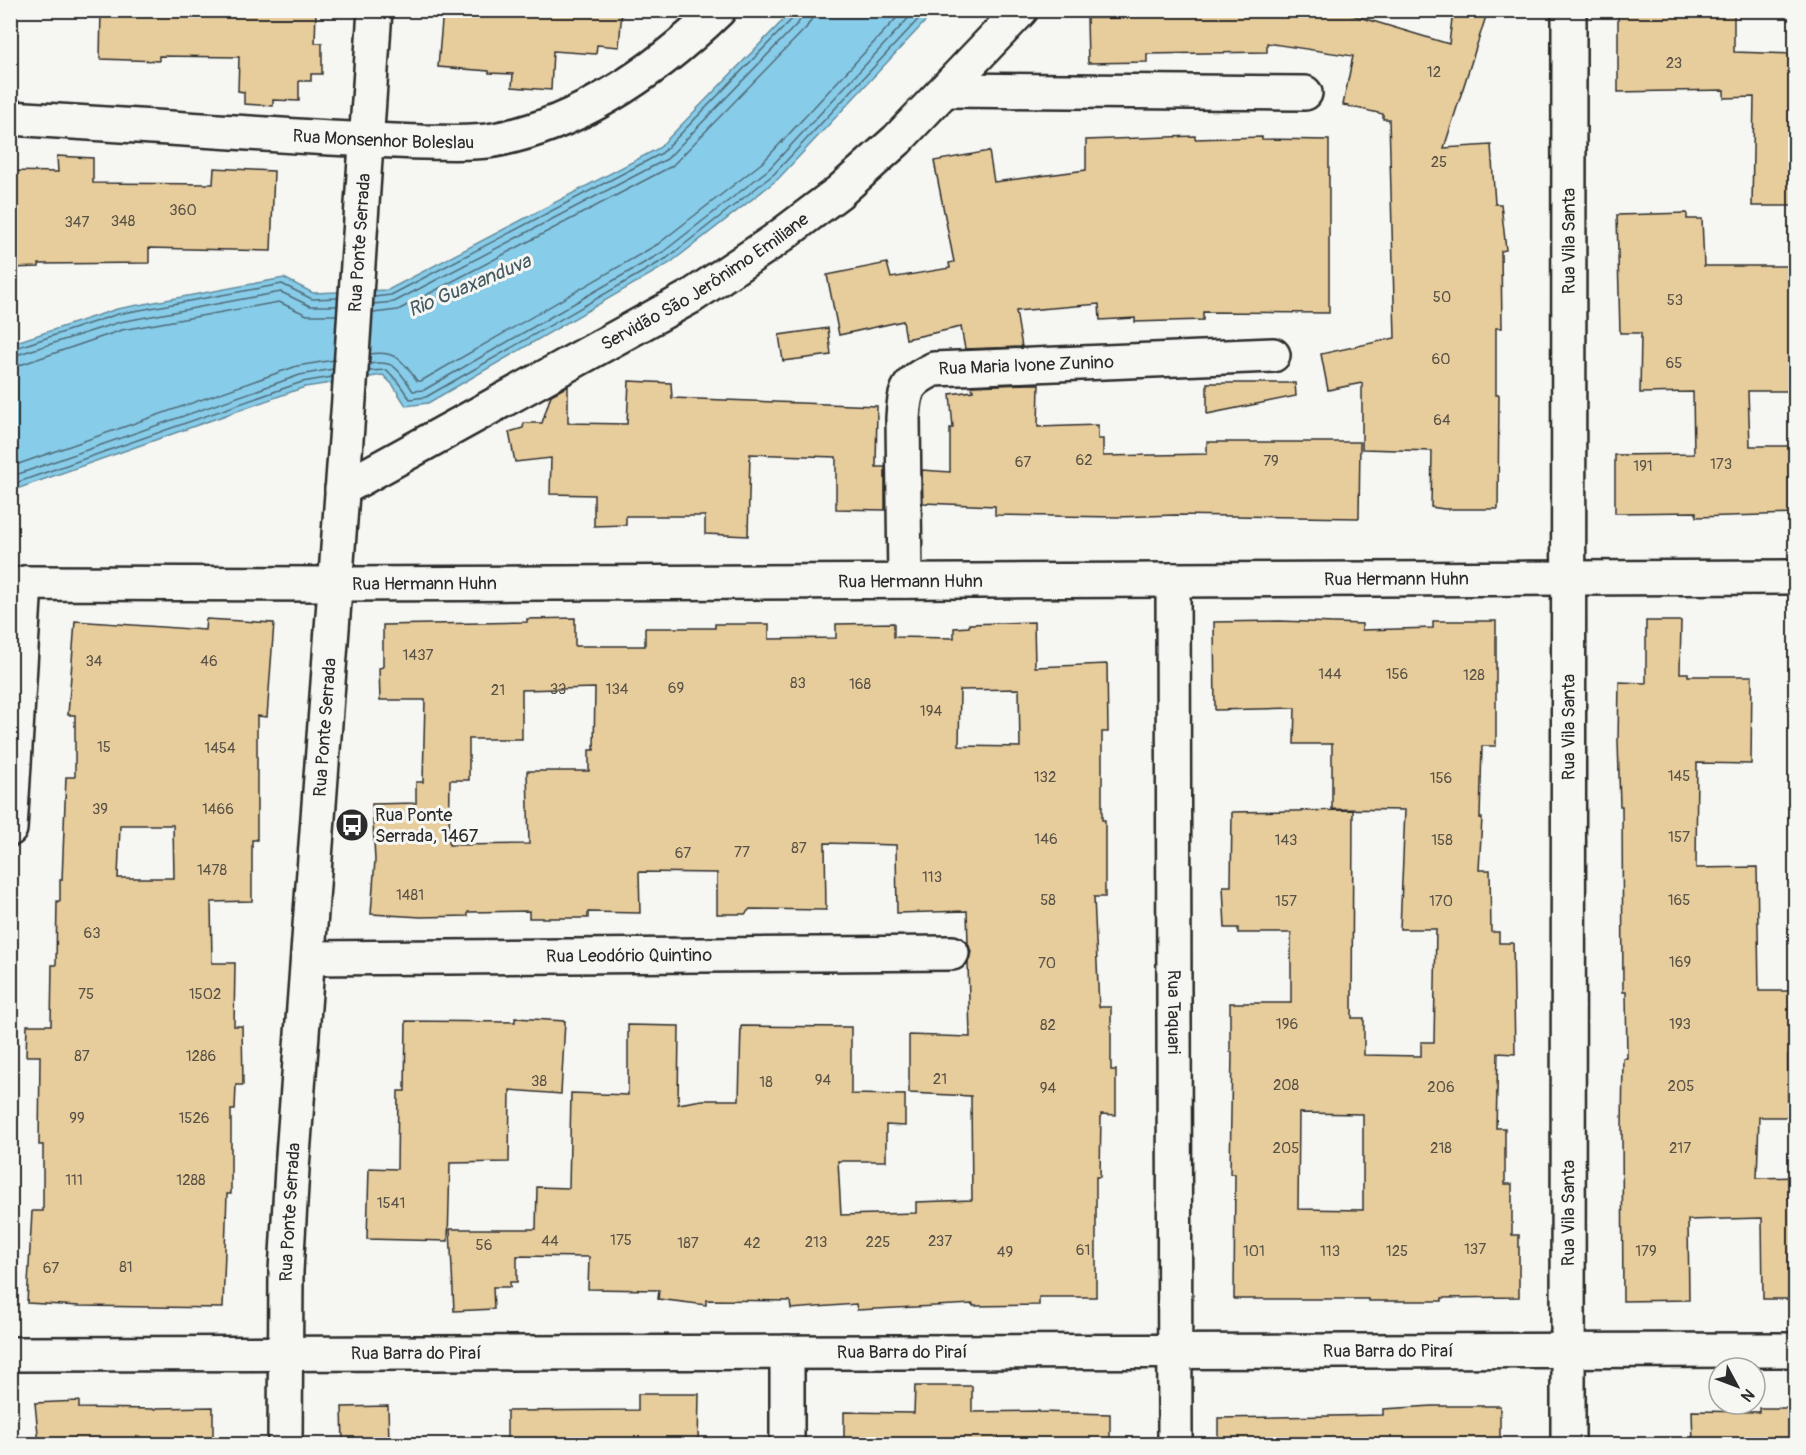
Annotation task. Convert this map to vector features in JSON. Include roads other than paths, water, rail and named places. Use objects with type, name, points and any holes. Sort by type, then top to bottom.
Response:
[{"type":"street","name":"Rua Ponte Serrada","points":[[285,1444],[286,1271],[292,1169],[349,399],[375,10]]},
{"type":"street","name":"Rua Monsenhor Boleslau","points":[[10,118],[366,140],[455,143],[494,140],[534,129],[574,114],[613,93],[693,23],[718,10]]},
{"type":"street","name":"Servidão São Jerônimo Emiliane","points":[[342,489],[701,290],[774,241],[839,192],[897,140],[1020,10]]},
{"type":"street","name":"Rua Vila Santa","points":[[1568,1444],[1569,10]]},
{"type":"street","points":[[946,90],[1305,93]]},
{"type":"street","name":"Rua Maria Ivone Zunino","points":[[905,581],[903,418],[905,392],[918,376],[933,369],[1273,355]]},
{"type":"street","name":"Rua Hermann Huhn","points":[[18,586],[1796,577]]},
{"type":"street","name":"Rua Taquari","points":[[1173,580],[1174,1444]]},
{"type":"street","points":[[10,829],[18,586]]},
{"type":"street","name":"Rua Leodório Quintino","points":[[308,958],[952,953]]},
{"type":"street","name":"Rua Barra do Piraí","points":[[10,1354],[1796,1350]]},
{"type":"street","points":[[787,1352],[787,1444]]},
{"type":"water","name":"Rio Guaxanduva","points":[[792,11],[935,11],[778,179],[670,263],[428,403],[406,406],[393,385],[383,375],[305,387],[11,491],[10,344],[117,309],[284,278],[313,293],[388,290],[659,148]]},
{"type":"place","name":"Rua Ponte Serrada, 1467","points":[[352,825]]}]
